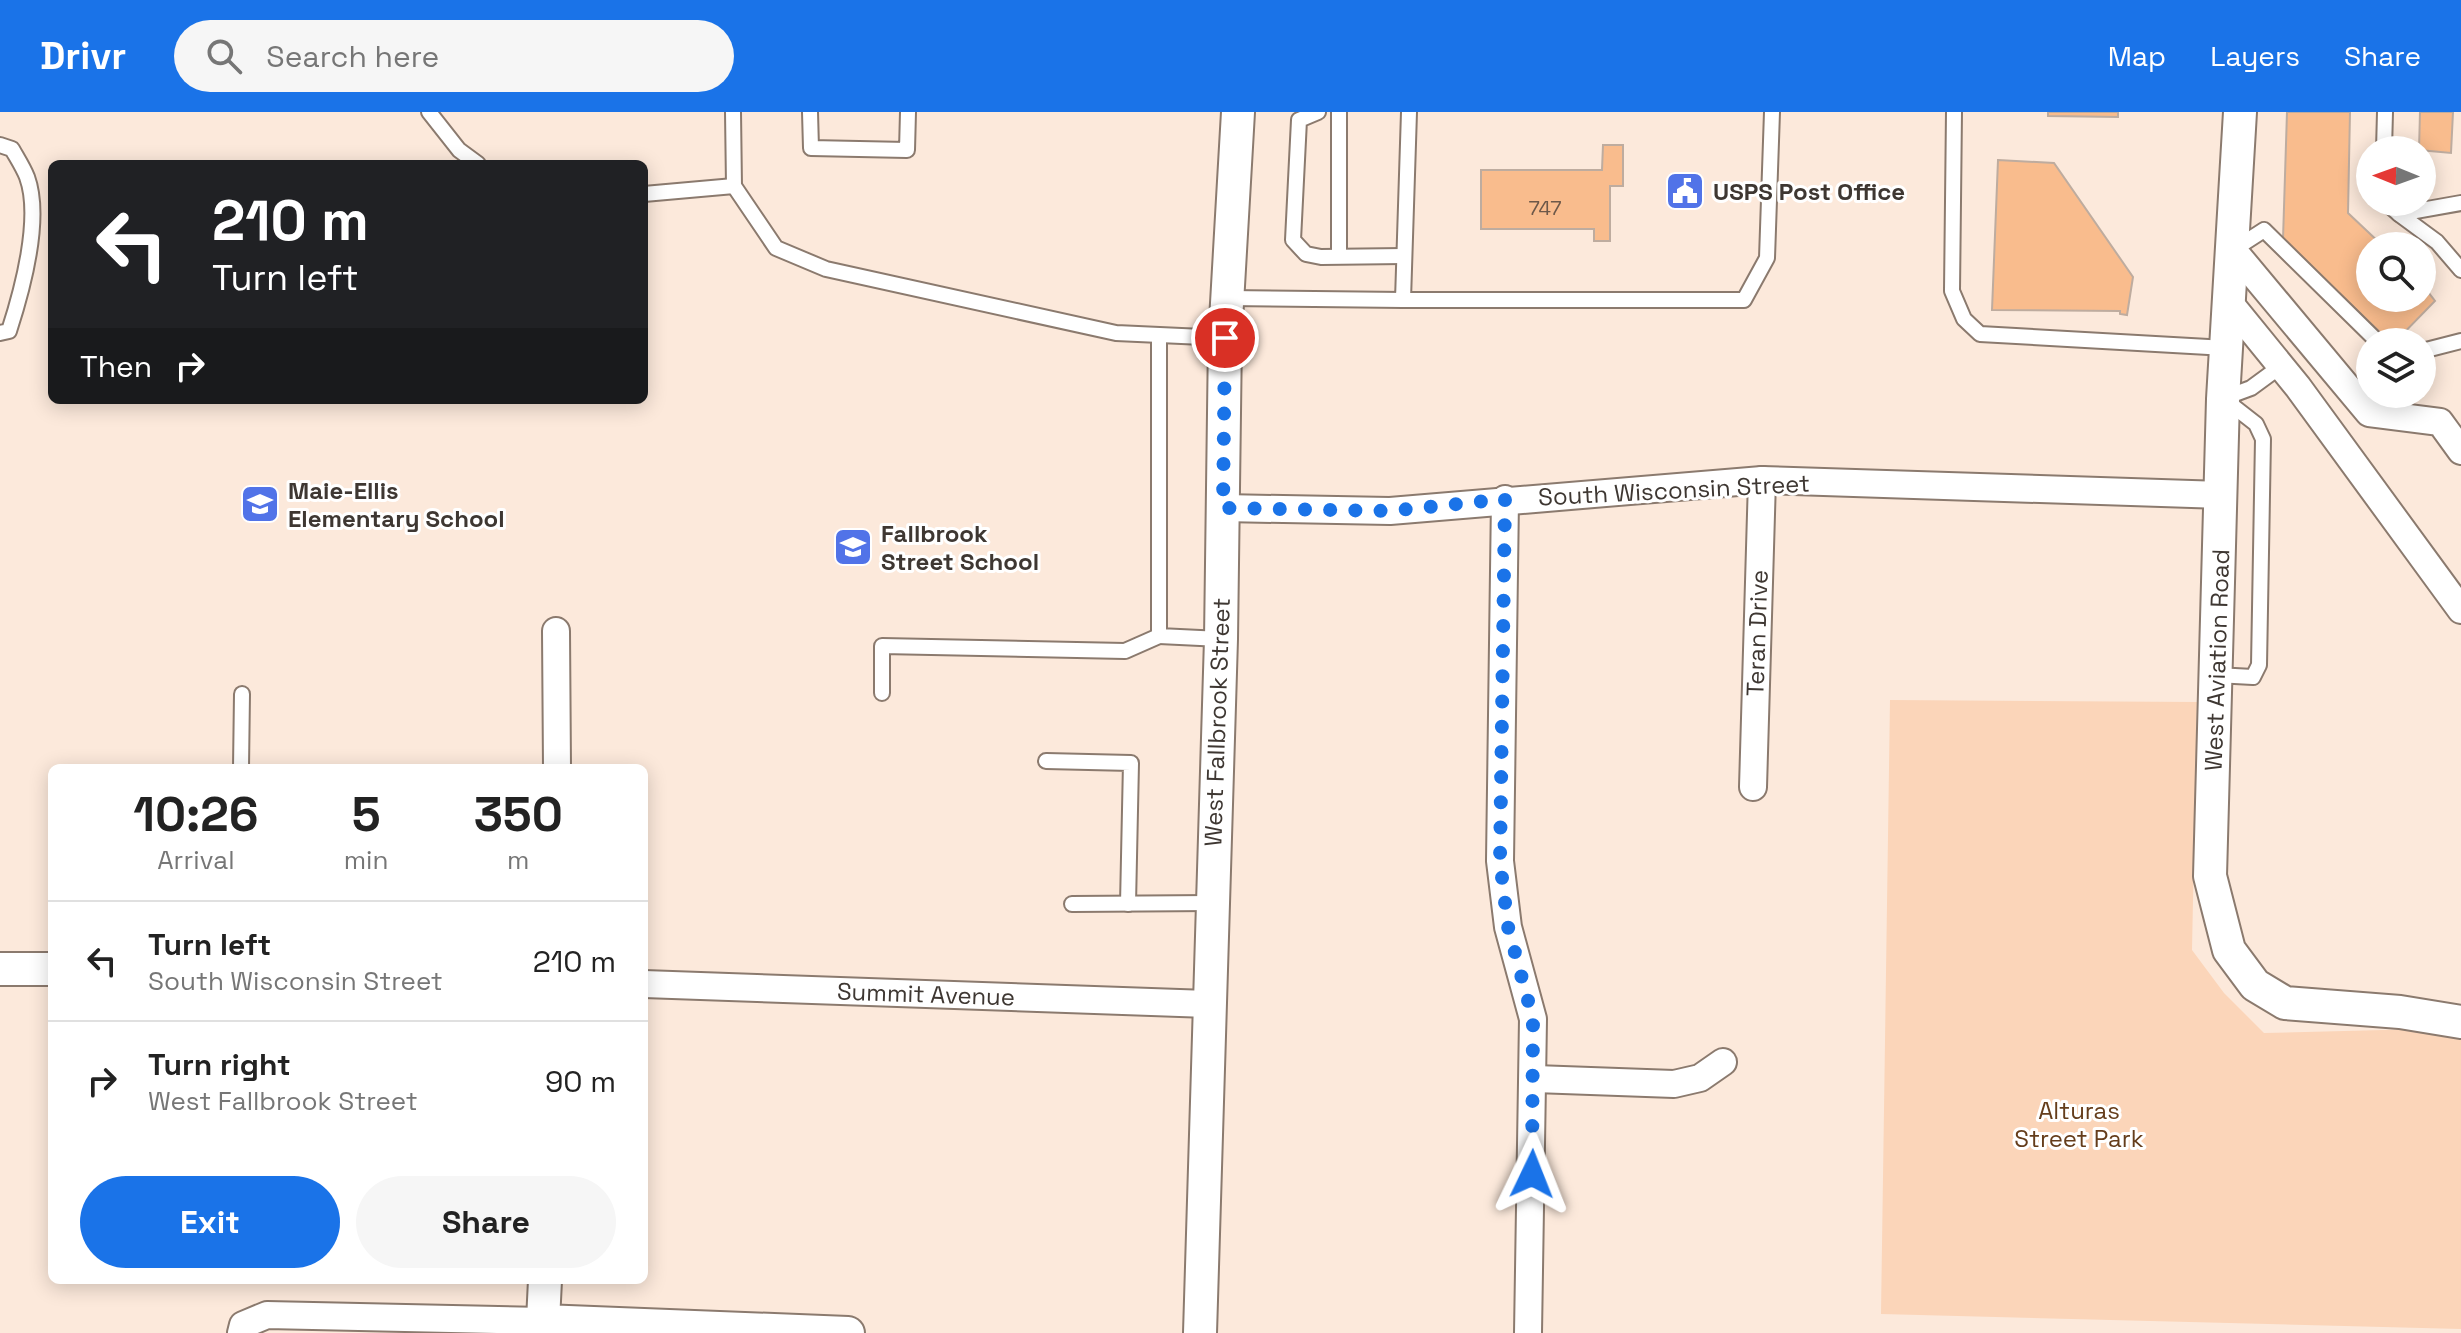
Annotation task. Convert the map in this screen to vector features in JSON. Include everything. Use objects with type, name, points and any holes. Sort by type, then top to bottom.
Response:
[{"type":"street","name":"West Fallbrook Street","points":[[1200,1333],[1221,639],[1225,338],[1238,112]]},
{"type":"street","name":"West Aviation Road","points":[[2240,112],[2223,399],[2210,876],[2229,950],[2255,985],[2285,1003],[2400,1012],[2461,1022]]},
{"type":"street","points":[[2233,250],[2369,413],[2440,422],[2461,451]]},
{"type":"street","points":[[2228,301],[2281,366],[2461,610]]},
{"type":"street","name":"South Wisconsin Street","points":[[1223,508],[1390,511],[1505,499],[1762,480],[2222,495]]},
{"type":"street","name":"Teran Drive","points":[[1753,787],[1762,480]]},
{"type":"street","points":[[1505,499],[1500,861],[1508,927],[1533,1019],[1535,1079],[1528,1333]]},
{"type":"street","points":[[556,631],[557,764]]},
{"type":"street","points":[[0,969],[48,969]]},
{"type":"street","name":"Summit Avenue","points":[[648,984],[1208,1004]]},
{"type":"street","points":[[1535,1079],[1674,1084],[1700,1078],[1723,1062]]},
{"type":"street","points":[[545,1284],[545,1327]]},
{"type":"street","points":[[242,1329],[267,1315],[545,1327],[848,1333]]},
{"type":"lane","points":[[429,112],[459,150],[473,160]]},
{"type":"lane","points":[[733,112],[734,186],[776,248],[826,269],[1116,333],[1225,338]]},
{"type":"lane","points":[[810,112],[811,148],[907,150],[908,112]]},
{"type":"lane","points":[[1318,112],[1299,120],[1293,240],[1306,254],[1404,256]]},
{"type":"lane","points":[[1339,112],[1339,256]]},
{"type":"lane","points":[[1403,300],[1409,112]]},
{"type":"lane","points":[[1227,298],[1744,300],[1767,258],[1772,112]]},
{"type":"lane","points":[[1954,112],[1952,291],[1964,319],[1980,334],[2226,348]]},
{"type":"lane","points":[[2384,136],[2385,112]]},
{"type":"lane","points":[[0,145],[12,149],[28,179],[31,225],[26,279],[9,331],[0,333]]},
{"type":"lane","points":[[648,194],[734,186]]},
{"type":"lane","points":[[2436,207],[2461,203]]},
{"type":"lane","points":[[2402,216],[2437,242],[2461,270]]},
{"type":"lane","points":[[2233,250],[2264,230],[2364,328]]},
{"type":"lane","points":[[1159,336],[1159,636]]},
{"type":"lane","points":[[2436,347],[2461,341]]},
{"type":"lane","points":[[2223,399],[2251,388],[2281,366]]},
{"type":"lane","points":[[2216,675],[2253,677],[2259,665],[2263,439],[2256,424],[2223,399]]},
{"type":"lane","points":[[882,693],[882,646],[1125,651],[1159,636],[1221,639]]},
{"type":"lane","points":[[241,764],[242,694]]},
{"type":"lane","points":[[1046,761],[1131,763],[1128,904]]},
{"type":"lane","points":[[1072,904],[1212,903]]},
{"type":"green space","name":"Alturas Street Park","points":[[1890,700],[2197,702],[2192,950],[2224,993],[2264,1033],[2422,1029],[2461,1036],[2461,1329],[1881,1314]]},
{"type":"building","points":[[2048,112],[2118,112],[2118,117],[2048,116]]},
{"type":"building","points":[[2287,112],[2350,112],[2348,213],[2368,232],[2356,232],[2356,309],[2283,239]]},
{"type":"building","points":[[2420,112],[2453,112],[2451,153],[2436,152],[2436,136],[2419,136]]},
{"type":"building","points":[[1603,145],[1623,145],[1623,186],[1610,186],[1610,241],[1594,241],[1594,229],[1481,229],[1481,170],[1602,170]]},
{"type":"building","points":[[1998,160],[2054,163],[2133,277],[2127,315],[2120,314],[2120,311],[1992,310]]},
{"type":"building","points":[[2359,312],[2424,312],[2409,328],[2375,328]]},
{"type":"place","name":"USPS Post Office","points":[[1685,191]]},
{"type":"place","name":"Maie-Ellis Elementary School","points":[[260,504]]},
{"type":"place","name":"Fallbrook Street School","points":[[853,547]]},
{"type":"route","points":[[1225,338],[1223,508],[1390,511],[1505,499],[1500,861],[1508,927],[1533,1019],[1532,1174]]}]
